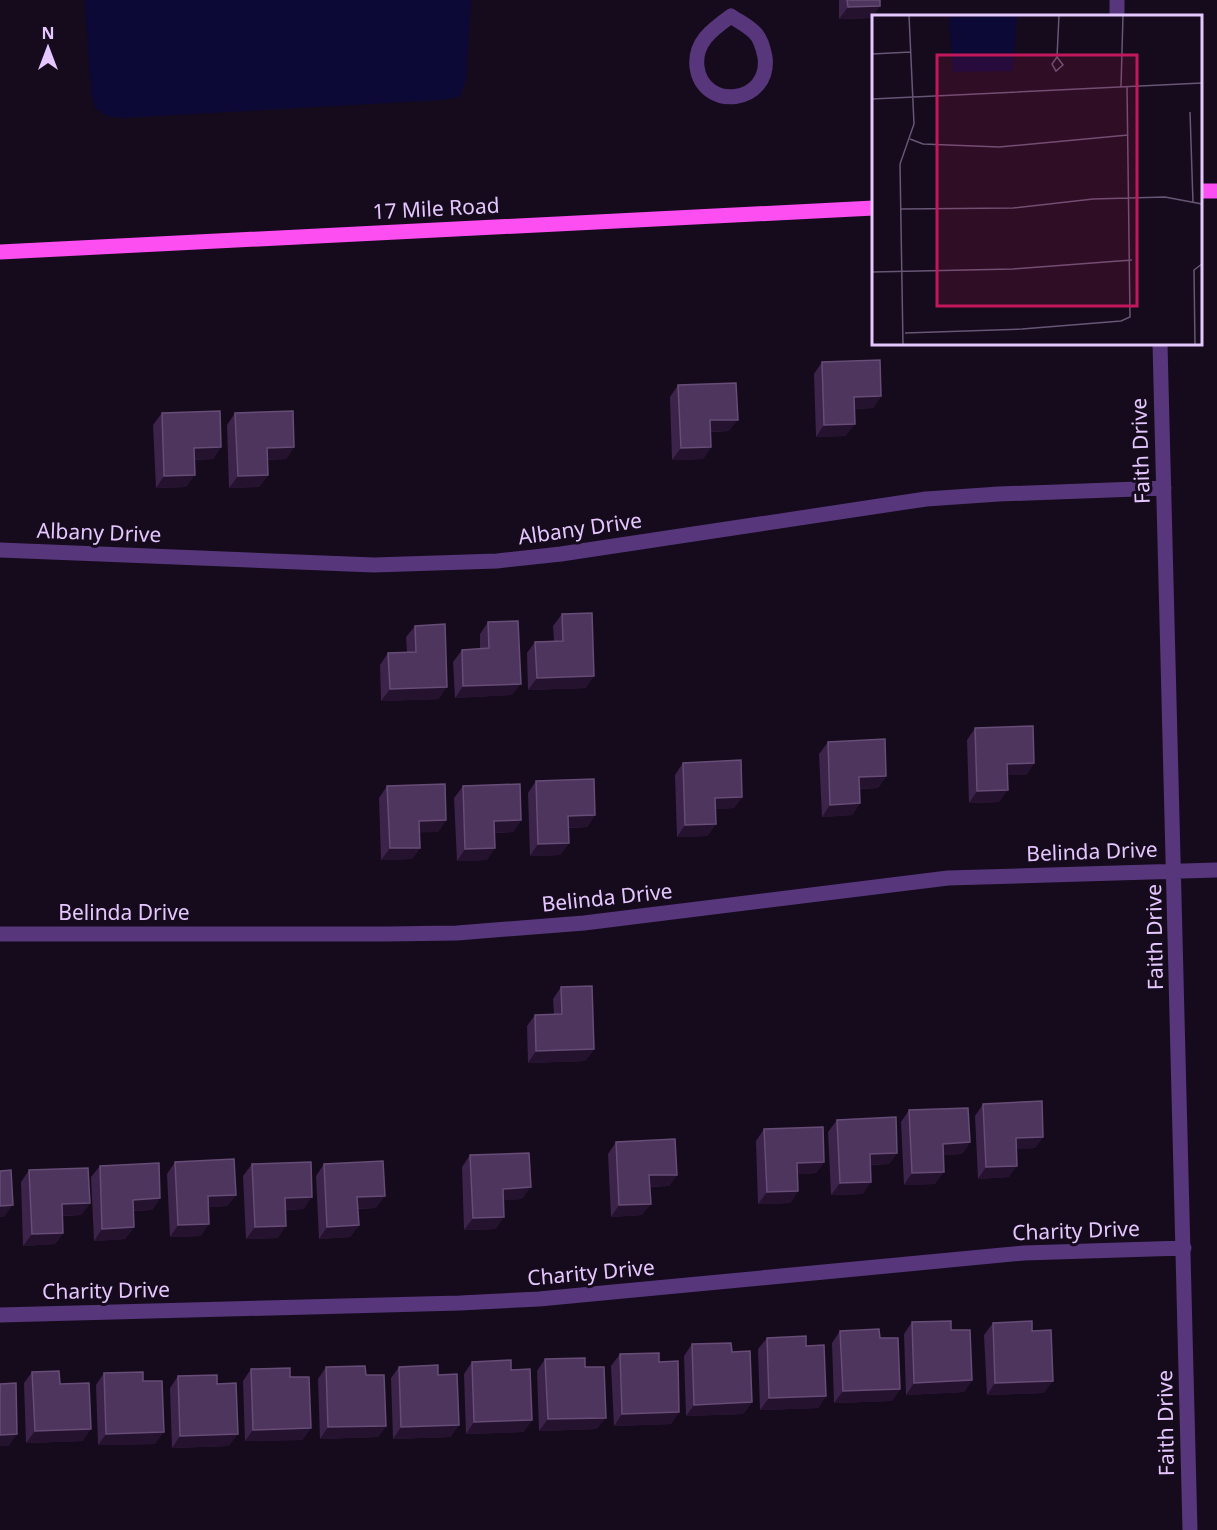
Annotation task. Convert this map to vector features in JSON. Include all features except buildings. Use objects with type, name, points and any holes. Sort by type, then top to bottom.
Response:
[{"type":"main road","points":[[1202,191],[1217,190]]},
{"type":"main road","name":"17 Mile Road","points":[[0,252],[872,208]]},
{"type":"street","points":[[731,0],[731,16]]},
{"type":"street","points":[[1117,0],[1118,15]]},
{"type":"street","points":[[731,16],[755,32],[763,46],[766,65],[762,80],[755,88],[743,96],[724,97],[708,91],[698,76],[696,58],[703,39],[731,16]]},
{"type":"street","name":"Faith Drive","points":[[1160,345],[1190,1530]]},
{"type":"street","name":"Albany Drive","points":[[0,550],[374,565],[497,561],[561,554],[926,499],[1164,488]]},
{"type":"street","name":"Belinda Drive","points":[[0,934],[457,933],[584,923],[948,878],[1217,870]]},
{"type":"street","name":"Charity Drive","points":[[0,1315],[539,1299],[1012,1254],[1184,1248]]},
{"type":"shaded area","points":[[85,0],[471,0],[466,79],[460,97],[442,100],[122,118],[107,116],[95,108],[91,94]]}]
